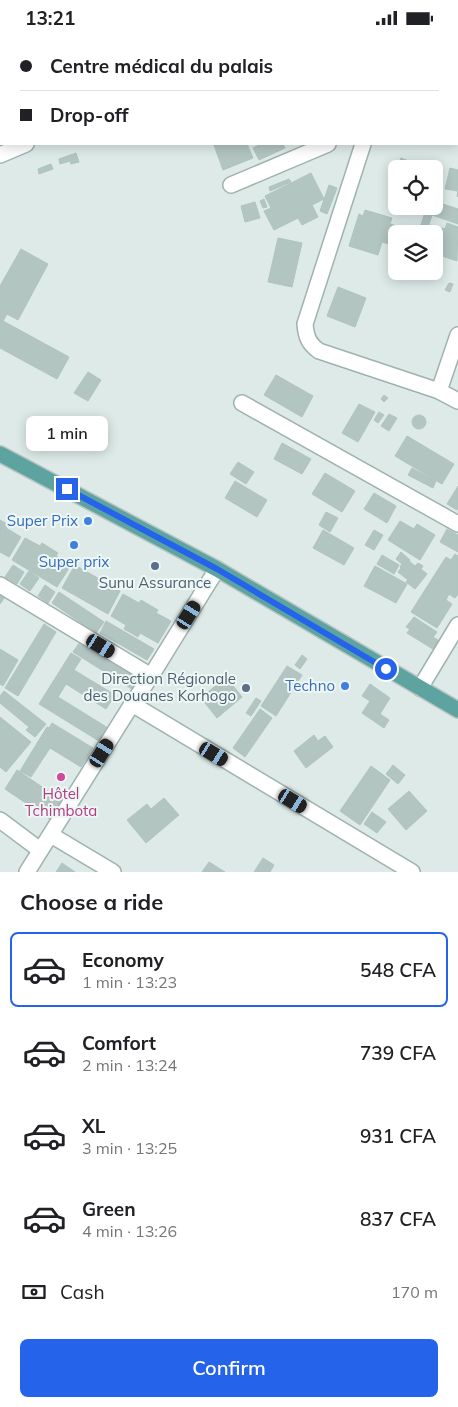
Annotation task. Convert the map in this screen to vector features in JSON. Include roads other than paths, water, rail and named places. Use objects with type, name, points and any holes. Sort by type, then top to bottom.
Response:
[{"type":"main road","points":[[0,454],[217,569],[458,710]]},
{"type":"street","points":[[0,155],[24,145]]},
{"type":"street","points":[[231,185],[326,145]]},
{"type":"street","points":[[363,145],[305,324],[306,336],[312,346],[319,351],[438,391],[458,401]]},
{"type":"street","points":[[438,391],[458,335]]},
{"type":"street","points":[[242,403],[458,524]]},
{"type":"street","points":[[29,871],[40,850],[217,569]]},
{"type":"street","points":[[0,585],[151,676]]},
{"type":"street","points":[[420,688],[458,625]]},
{"type":"street","points":[[132,705],[412,872]]},
{"type":"street","points":[[0,820],[40,850]]},
{"type":"street","points":[[51,835],[113,872]]},
{"type":"place","name":"Super Prix","points":[[88,521]]},
{"type":"place","name":"Super prix","points":[[74,545]]},
{"type":"place","name":"Sunu Assurance","points":[[155,566]]},
{"type":"place","name":"Techno","points":[[345,686]]},
{"type":"place","name":"Direction Régionale des Douanes Korhogo","points":[[246,688]]},
{"type":"place","name":"Hôtel Tchimbota","points":[[61,777]]}]
